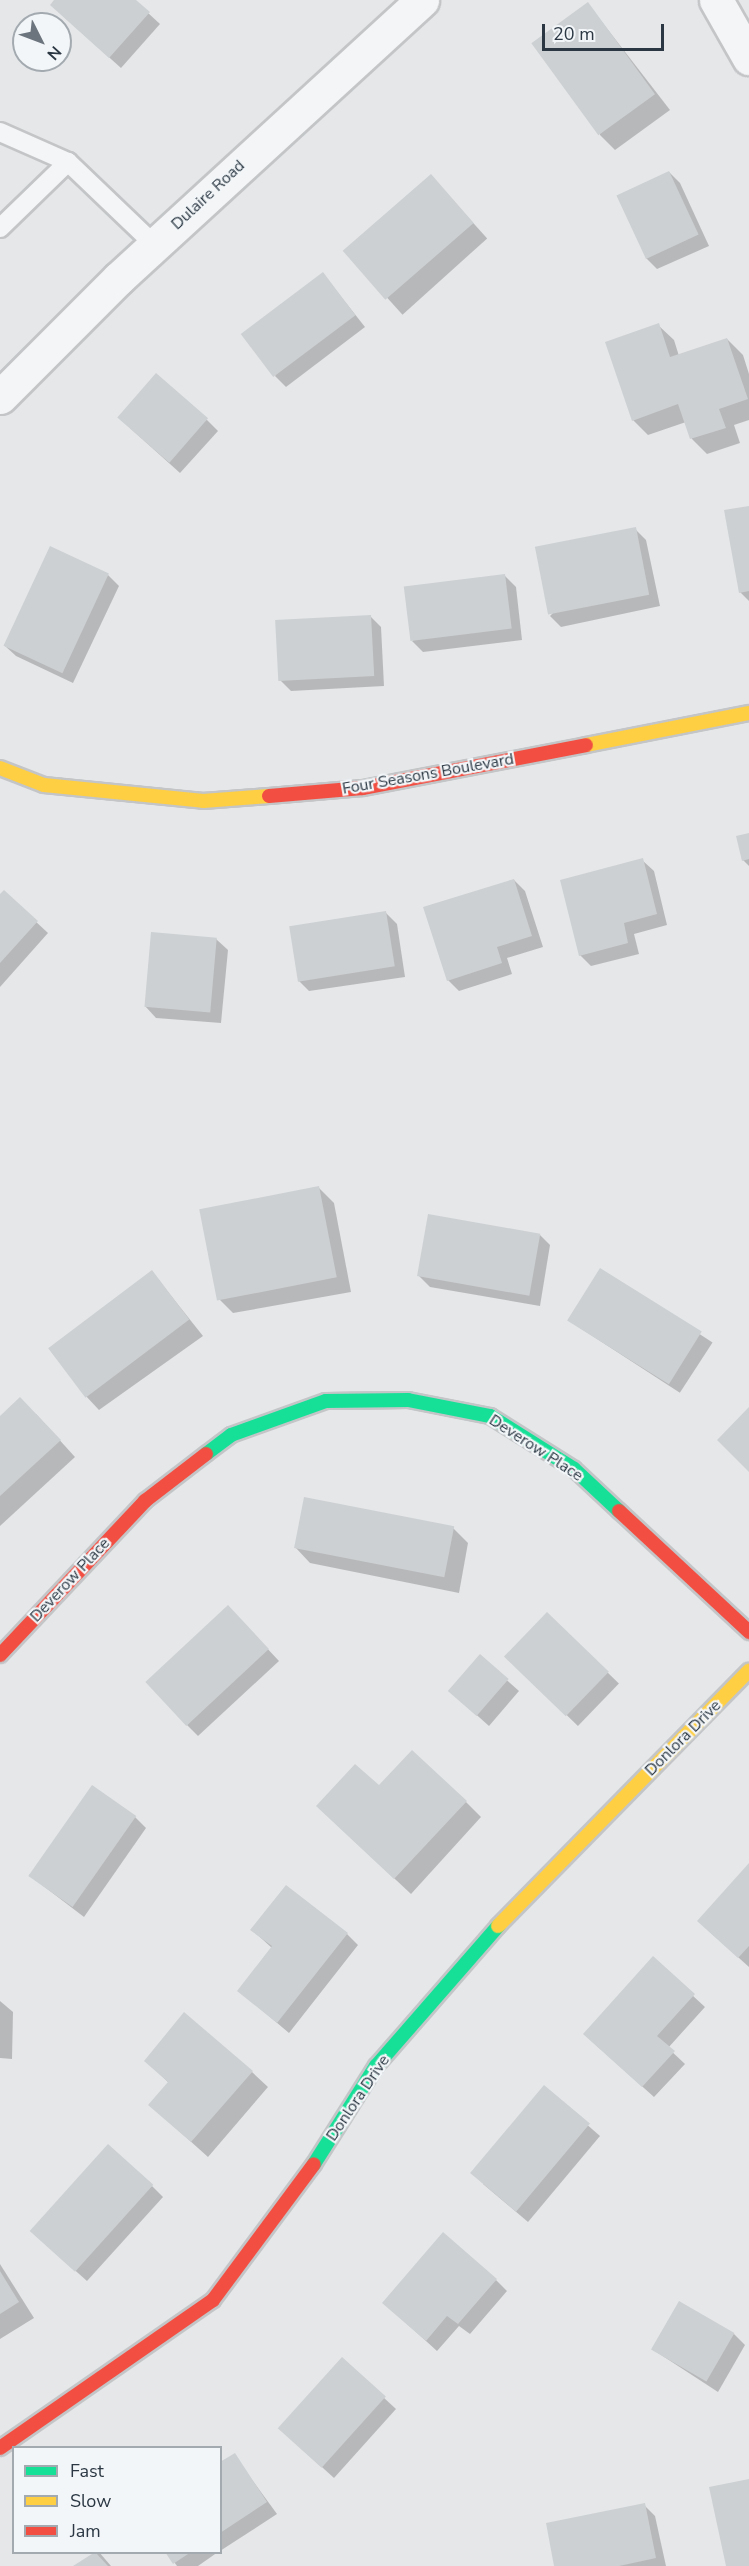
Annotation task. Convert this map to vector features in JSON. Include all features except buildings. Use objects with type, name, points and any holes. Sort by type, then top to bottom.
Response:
[{"type":"street","name":"Dulaire Road","points":[[0,397],[154,245],[422,0]]},
{"type":"street","points":[[716,0],[749,58]]},
{"type":"street","name":"Four Seasons Boulevard","points":[[0,768],[44,785],[202,801],[363,788],[749,713]]},
{"type":"street","name":"Deverow Place","points":[[0,1655],[145,1501],[231,1435],[326,1401],[408,1400],[490,1416],[574,1469],[749,1632]]},
{"type":"street","name":"Donlora Drive","points":[[0,2448],[213,2300],[296,2193],[376,2066],[523,1898],[749,1671]]},
{"type":"lane","points":[[0,132],[68,162],[154,245]]},
{"type":"lane","points":[[0,228],[68,162]]},
{"type":"traffic: fast","points":[[206,1454],[231,1435],[326,1401],[408,1400],[490,1416],[574,1469],[619,1511]]},
{"type":"traffic: fast","points":[[314,2164],[376,2066],[498,1926]]},
{"type":"traffic: slow","points":[[586,745],[749,713]]},
{"type":"traffic: slow","points":[[0,768],[44,785],[203,801],[269,796]]},
{"type":"traffic: slow","points":[[498,1926],[749,1671]]},
{"type":"traffic: jam","points":[[269,796],[363,788],[586,745]]},
{"type":"traffic: jam","points":[[0,1655],[145,1501],[206,1454]]},
{"type":"traffic: jam","points":[[619,1511],[749,1632]]},
{"type":"traffic: jam","points":[[0,2448],[213,2300],[314,2164]]}]
